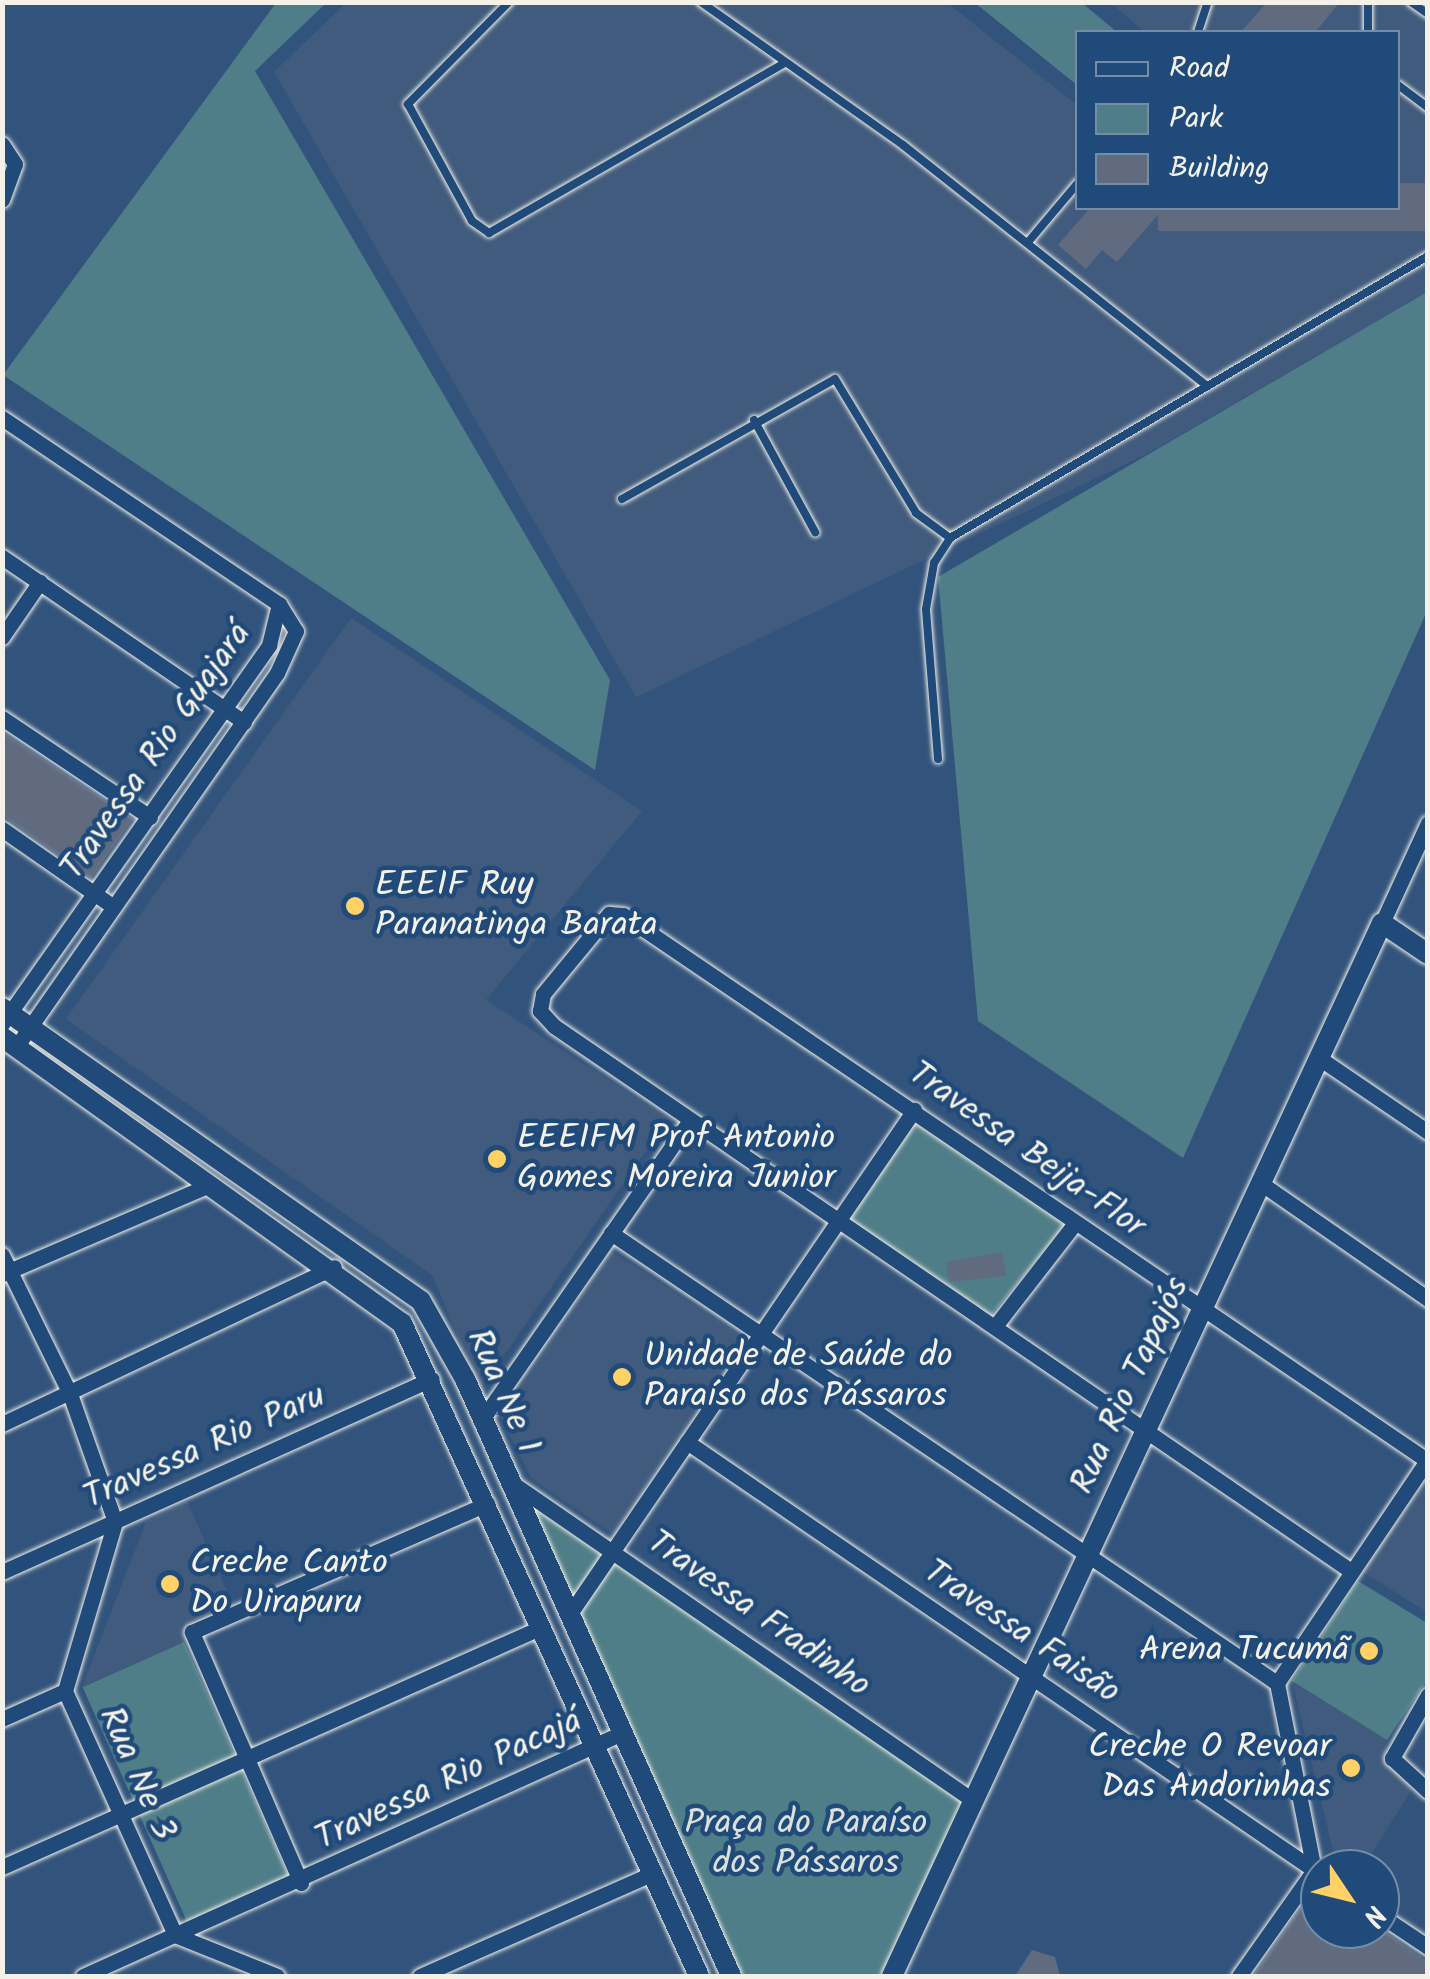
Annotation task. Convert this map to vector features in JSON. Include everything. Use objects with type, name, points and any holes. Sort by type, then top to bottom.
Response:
[{"type":"street","points":[[2,144],[15,164],[2,200]]},
{"type":"street","points":[[2,418],[36,432],[279,604]]},
{"type":"street","points":[[2,557],[244,722]]},
{"type":"street","points":[[2,636],[40,582]]},
{"type":"street","name":"Travessa Rio Guajará","points":[[5,1015],[153,813],[278,630],[279,604]]},
{"type":"street","name":"Travessa Rio Guajará","points":[[9,1042],[30,1028],[244,722],[294,640],[294,619],[279,604]]},
{"type":"street","points":[[2,718],[153,813],[173,821]]},
{"type":"street","name":"Rua Rio Tapajós","points":[[892,1976],[1322,1060],[1428,823]]},
{"type":"street","points":[[2,829],[114,907]]},
{"type":"street","name":"Travessa Beija-Flor","points":[[690,1120],[554,1026],[540,1004],[552,982],[609,914],[623,915],[1426,1459]]},
{"type":"street","points":[[1382,923],[1428,954]]},
{"type":"street","name":"Rua Ne 1","points":[[5,1015],[30,1028],[421,1302],[467,1385],[506,1480],[731,1976]]},
{"type":"street","name":"Rua Ne 1","points":[[9,1042],[334,1267],[402,1323],[436,1388],[699,1976]]},
{"type":"street","points":[[1322,1060],[1428,1132]]},
{"type":"street","points":[[569,1615],[914,1110]]},
{"type":"street","points":[[481,1421],[690,1120],[1147,1427],[1351,1570]]},
{"type":"street","points":[[6,1272],[212,1184]]},
{"type":"street","points":[[1262,1184],[1428,1299]]},
{"type":"street","points":[[996,1325],[1075,1223]]},
{"type":"street","points":[[612,1234],[1277,1683],[1312,1849]]},
{"type":"street","points":[[2,1255],[6,1272],[70,1394],[116,1522]]},
{"type":"street","points":[[2,1424],[334,1267]]},
{"type":"street","points":[[436,1388],[467,1385]]},
{"type":"street","name":"Travessa Rio Paru","points":[[2,1572],[436,1388]]},
{"type":"street","name":"Travessa Faisão","points":[[687,1442],[1300,1860]]},
{"type":"street","points":[[1277,1683],[1426,1459]]},
{"type":"street","name":"Travessa Fradinho","points":[[506,1480],[974,1801]]},
{"type":"street","points":[[301,1884],[191,1638],[198,1629],[487,1504]]},
{"type":"street","name":"Rua Ne 3","points":[[116,1522],[65,1690],[175,1935]]},
{"type":"street","points":[[2,1867],[542,1627]]},
{"type":"street","points":[[2,1719],[65,1690]]},
{"type":"street","points":[[1428,1695],[1406,1728],[1392,1762],[1428,1791]]},
{"type":"street","name":"Travessa Rio Pacajá","points":[[84,1976],[301,1884],[622,1734]]},
{"type":"street","points":[[420,1976],[651,1874]]},
{"type":"street","points":[[1239,1976],[1300,1895]]},
{"type":"street","points":[[1400,1929],[1428,1948]]},
{"type":"street","points":[[175,1935],[276,1976]]},
{"type":"lane","points":[[509,2],[408,104],[472,221],[490,233],[783,64]]},
{"type":"lane","points":[[701,2],[1029,241],[1206,385]]},
{"type":"lane","points":[[1199,30],[1208,2]]},
{"type":"lane","points":[[1368,2],[1368,30]]},
{"type":"lane","points":[[1411,2],[1428,14]]},
{"type":"lane","points":[[1400,87],[1428,108]]},
{"type":"lane","points":[[1029,241],[1075,187]]},
{"type":"lane","points":[[938,758],[926,609],[934,564],[950,538],[1428,256]]},
{"type":"lane","points":[[622,499],[822,380],[841,382],[916,513],[950,538]]},
{"type":"lane","points":[[754,420],[816,532]]},
{"type":"shaded area","points":[[346,3],[947,3],[1075,103],[1075,210],[1400,210],[1400,30],[1143,30],[1111,3],[1427,3],[1427,292],[1147,454],[636,697],[274,72]]},
{"type":"shaded area","name":"EEEIF Ruy Paranatinga Barata","points":[[351,618],[642,811],[486,1000],[668,1119],[480,1390],[432,1275],[66,1019]]},
{"type":"shaded area","name":"Unidade de Saúde do Paraíso dos Pássaros","points":[[611,1251],[744,1338],[613,1534],[531,1478],[501,1417]]},
{"type":"shaded area","points":[[1428,1480],[1427,1612],[1363,1572]]},
{"type":"shaded area","name":"Creche Canto Do Uirapuru","points":[[187,1501],[232,1603],[180,1626],[184,1642],[82,1687],[146,1522]]},
{"type":"shaded area","name":"Creche O Revoar Das Andorinhas","points":[[1292,1681],[1387,1740],[1385,1760],[1412,1789],[1374,1849],[1333,1849]]},
{"type":"green space","points":[[276,3],[326,3],[255,71],[610,680],[595,770],[3,375]]},
{"type":"green space","points":[[975,3],[1082,3],[1115,30],[1075,30],[1075,83]]},
{"type":"green space","points":[[1427,292],[1427,611],[1183,1158],[978,1021],[938,577]]},
{"type":"green space","points":[[911,1110],[1031,1182],[1068,1221],[984,1324],[837,1223]]},
{"type":"green space","name":"Praça do Paraíso dos Pássaros","points":[[523,1501],[964,1800],[882,1976],[727,1976]]},
{"type":"green space","name":"Arena Tucumã","points":[[1358,1581],[1427,1623],[1427,1680],[1387,1740],[1292,1681]]},
{"type":"green space","points":[[184,1642],[289,1877],[187,1922],[83,1687]]},
{"type":"building","points":[[1267,2],[1340,2],[1317,30],[1243,30]]},
{"type":"building","points":[[1400,183],[1428,183],[1428,231],[1158,231],[1158,210],[1400,210]]},
{"type":"building","points":[[1088,210],[1162,210],[1117,262],[1102,250],[1086,269],[1058,245]]},
{"type":"building","points":[[2,732],[133,819],[91,878],[2,815]]},
{"type":"building","points":[[1002,1252],[1006,1276],[949,1282],[946,1262]]},
{"type":"building","points":[[1300,1909],[1300,1949],[1400,1949],[1400,1942],[1428,1962],[1428,1976],[1253,1976]]},
{"type":"building","points":[[1032,1950],[1055,1957],[1060,1976],[1015,1976]]},
{"type":"place","name":"EEEIF Ruy Paranatinga Barata","points":[[355,906]]},
{"type":"place","name":"EEEIFM Prof Antonio Gomes Moreira Junior","points":[[497,1159]]},
{"type":"place","name":"Unidade de Saúde do Paraíso dos Pássaros","points":[[622,1377]]},
{"type":"place","name":"Creche Canto Do Uirapuru","points":[[170,1584]]},
{"type":"place","name":"Arena Tucumã","points":[[1369,1651]]},
{"type":"place","name":"Creche O Revoar Das Andorinhas","points":[[1351,1768]]}]
